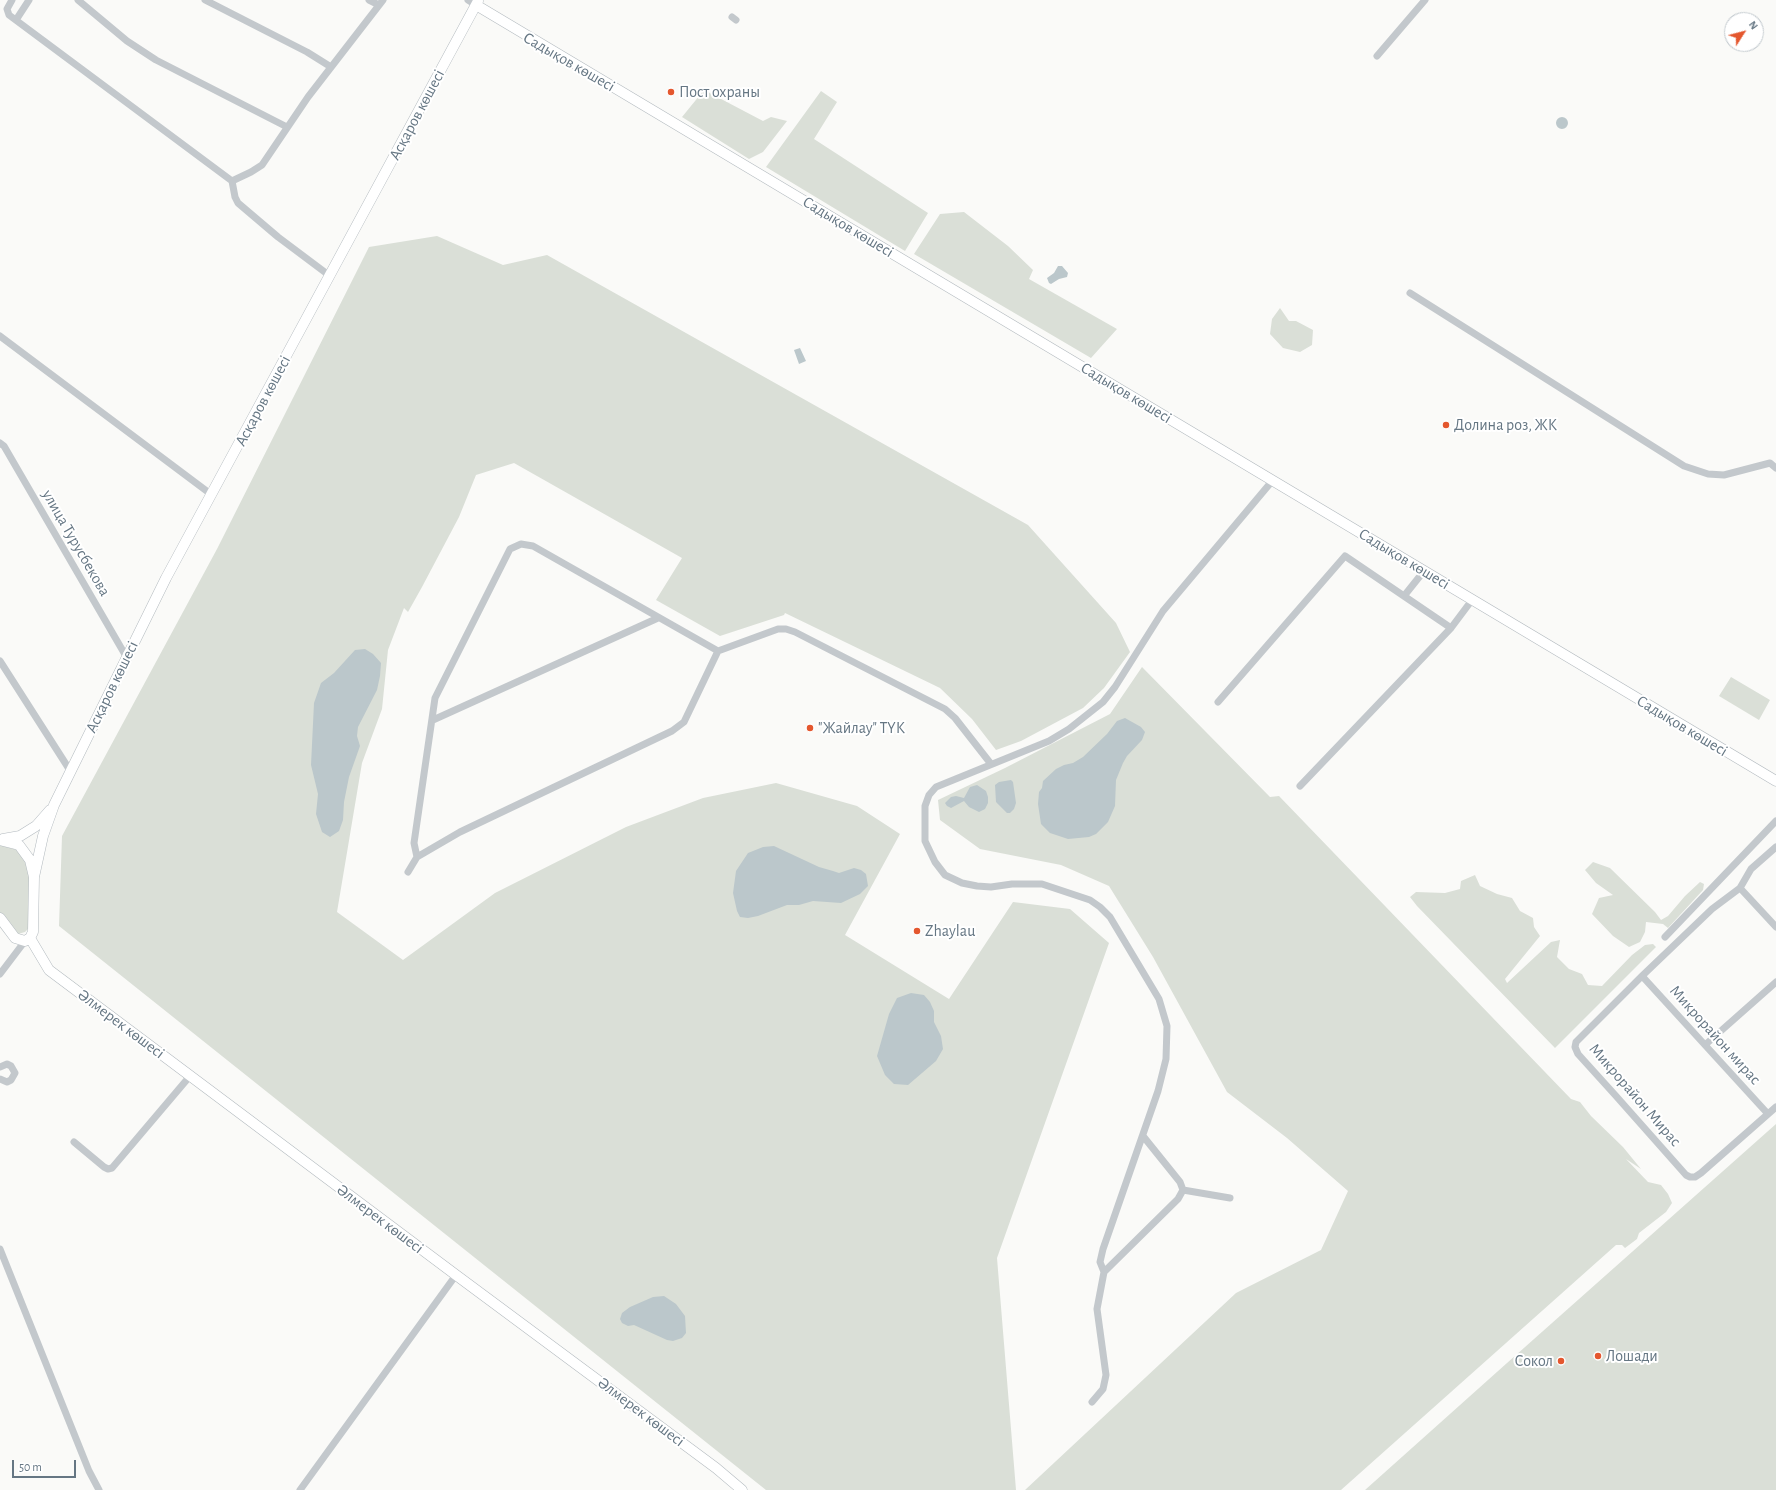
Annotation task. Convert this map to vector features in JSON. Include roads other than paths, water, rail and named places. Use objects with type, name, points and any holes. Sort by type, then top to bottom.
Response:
[{"type":"street","points":[[12,0],[7,9],[9,15],[232,180],[235,197],[242,207],[278,237],[330,276]]},
{"type":"street","points":[[78,0],[127,41],[156,60],[287,127]]},
{"type":"street","points":[[205,0],[307,52],[331,67]]},
{"type":"street","points":[[232,180],[251,172],[262,165],[287,127],[331,67],[381,3],[369,0]]},
{"type":"street","points":[[1377,56],[1425,0]]},
{"type":"street","name":"Асқаров көшесі","points":[[54,805],[166,578],[330,276],[474,2]]},
{"type":"street","name":"Садықов көшесі","points":[[474,2],[1776,781]]},
{"type":"street","points":[[16,20],[28,5]]},
{"type":"street","points":[[1410,293],[1684,466],[1708,474],[1724,475],[1770,463],[1776,468]]},
{"type":"street","points":[[0,336],[212,495]]},
{"type":"street","name":"улица Турусбекова","points":[[0,443],[4,446],[127,658]]},
{"type":"street","points":[[1092,1402],[1103,1389],[1106,1375],[1097,1309],[1104,1272],[1100,1262],[1103,1249],[1143,1136],[1166,1060],[1167,1026],[1159,999],[1110,917],[1100,907],[1090,900],[1042,884],[1012,884],[991,887],[962,883],[945,875],[935,862],[925,841],[924,806],[929,795],[936,787],[1049,741],[1075,725],[1103,702],[1115,686],[1163,611],[1273,480]]},
{"type":"street","points":[[417,857],[414,843],[436,698],[510,549],[521,544],[533,546],[718,651]]},
{"type":"street","points":[[1218,702],[1345,556],[1451,628]]},
{"type":"street","points":[[1404,596],[1424,571]]},
{"type":"street","points":[[1300,786],[1451,628],[1472,600]]},
{"type":"street","points":[[433,720],[658,618]]},
{"type":"street","points":[[408,872],[417,857],[467,829],[672,732],[684,722],[718,651],[778,629],[786,629],[795,632],[945,709],[991,764]]},
{"type":"street","points":[[0,661],[71,772]]},
{"type":"street","points":[[0,840],[20,836],[36,826],[54,805]]},
{"type":"street","points":[[0,974],[33,932],[34,877],[43,836],[54,805]]},
{"type":"street","points":[[1665,937],[1776,821]]},
{"type":"street","points":[[0,840],[19,845],[30,860],[34,877]]},
{"type":"street","name":"Микрорайон Мирас","points":[[1776,847],[1751,869],[1740,888],[1712,910],[1642,976],[1576,1042],[1575,1047],[1578,1054],[1686,1175],[1695,1177],[1701,1173],[1776,1107]]},
{"type":"street","points":[[1740,888],[1776,927]]},
{"type":"street","points":[[0,918],[15,938],[27,940]]},
{"type":"street","name":"Әлмерек көшесі","points":[[27,940],[49,970],[716,1468],[742,1490]]},
{"type":"street","name":"Микрорайон мирас","points":[[1642,976],[1768,1114]]},
{"type":"street","name":"Микрорайон Мирас","points":[[1705,1045],[1776,982]]},
{"type":"street","points":[[0,1067],[7,1064],[11,1066],[15,1073],[11,1080],[7,1082],[0,1079]]},
{"type":"street","points":[[74,1142],[104,1167],[108,1169],[112,1168],[190,1076]]},
{"type":"street","points":[[1104,1272],[1178,1199],[1183,1190],[1180,1182],[1143,1136]]},
{"type":"street","points":[[1183,1190],[1230,1198]]},
{"type":"street","points":[[0,1249],[89,1471],[99,1490]]},
{"type":"street","points":[[300,1490],[456,1275]]},
{"type":"place","name":"Пост охраны","points":[[671,92]]},
{"type":"place","name":"Долина роз, ЖК","points":[[1446,425]]},
{"type":"place","name":"\"Жайлау\" ТҮК","points":[[810,728]]},
{"type":"place","name":"Zhaylau","points":[[917,931]]},
{"type":"place","name":"Лошади","points":[[1598,1356]]},
{"type":"place","name":"Сокол","points":[[1561,1361]]}]
